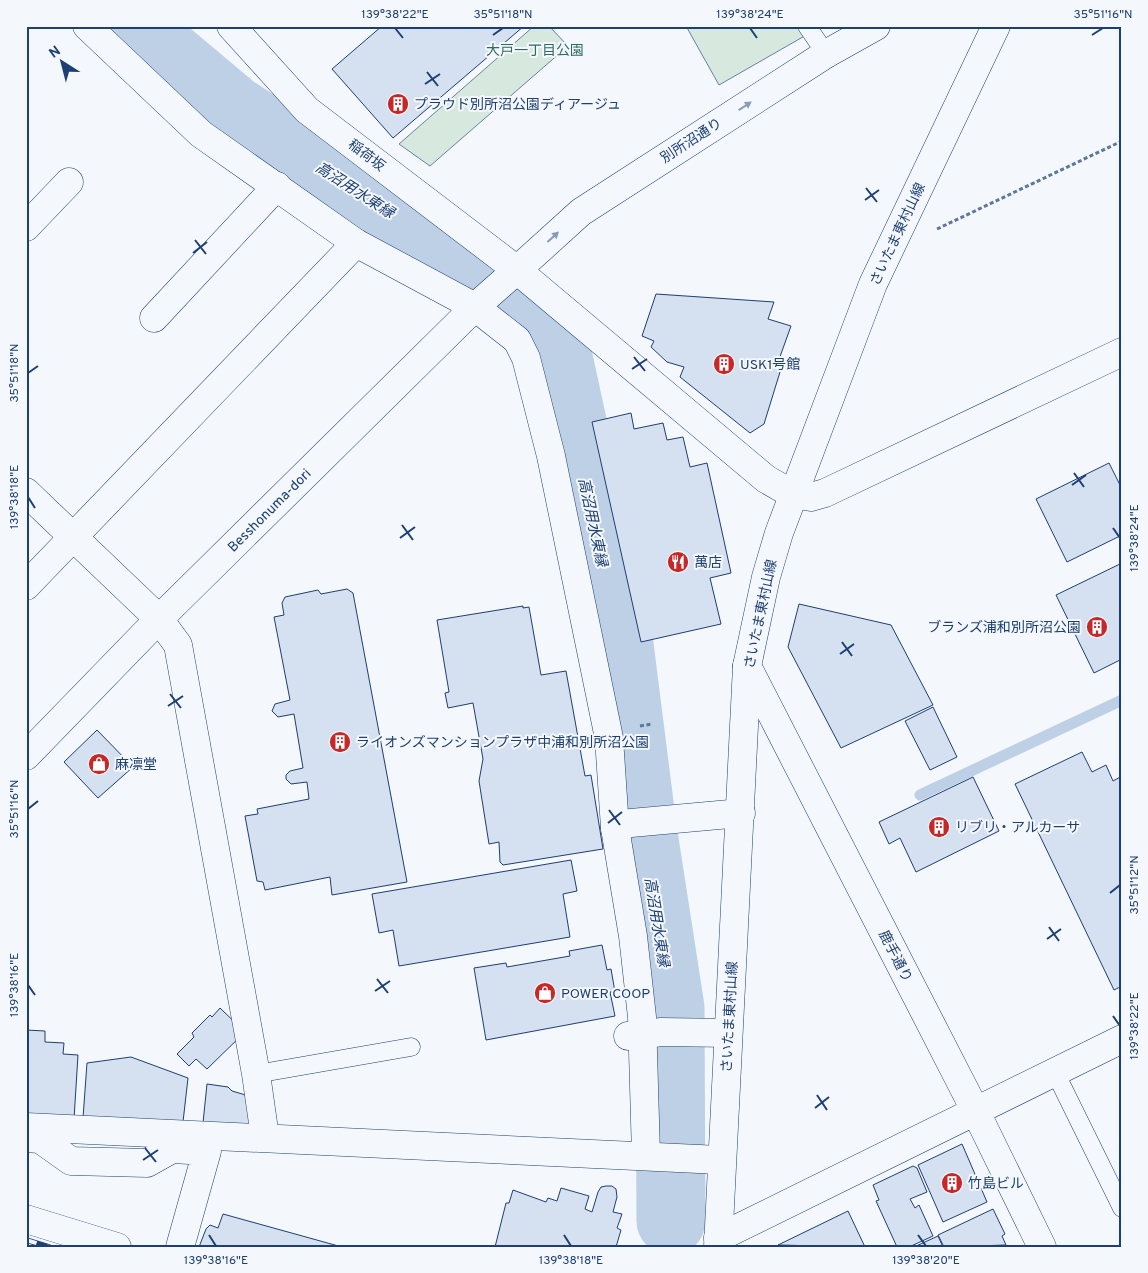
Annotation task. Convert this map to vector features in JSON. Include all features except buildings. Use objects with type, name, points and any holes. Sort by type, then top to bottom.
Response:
[{"type":"street","points":[[86,26],[201,134],[356,243],[479,303],[517,340],[526,358],[551,456],[609,738],[623,825],[632,936],[654,1034],[661,1156]]},
{"type":"street","name":"稲荷坂","points":[[231,26],[307,110],[766,479],[792,494]]},
{"type":"street","name":"別所沼通り","points":[[511,275],[580,212],[826,54],[876,26]]},
{"type":"street","name":"さいたま東村山線","points":[[718,1242],[720,1160],[741,813],[747,666],[766,577],[792,494],[872,284],[996,26]]},
{"type":"street","points":[[26,227],[68,182]]},
{"type":"street","points":[[154,318],[277,186]]},
{"type":"street","points":[[26,586],[356,243]]},
{"type":"street","name":"Besshonuma-dori","points":[[26,756],[159,619],[479,303],[511,275]]},
{"type":"street","points":[[792,494],[811,497],[825,493],[1122,352]]},
{"type":"street","points":[[26,492],[72,538],[159,619],[178,644],[256,1074],[265,1137]]},
{"type":"street","name":"鹿手通り","points":[[747,666],[975,1110],[1042,1247]]},
{"type":"street","points":[[623,825],[670,818],[741,813]]},
{"type":"street","points":[[654,1034],[728,1033]]},
{"type":"street","points":[[718,1242],[975,1110],[1122,1039]]},
{"type":"street","points":[[26,1126],[720,1160]]},
{"type":"street","points":[[26,1138],[40,1139],[71,1161],[147,1163],[172,1149],[207,1151],[180,1247]]},
{"type":"street","points":[[26,1219],[117,1247]]},
{"type":"street","points":[[160,1247],[166,1247]]},
{"type":"lane","points":[[807,26],[826,54]]},
{"type":"lane","points":[[256,1074],[412,1047]]},
{"type":"lane","points":[[1054,1072],[1122,1208]]},
{"type":"path","points":[[934,231],[1122,141]]},
{"type":"green space","name":"大戸一丁目公園","points":[[534,26],[549,26],[568,46],[430,166],[399,144]]},
{"type":"green space","points":[[686,26],[822,26],[719,85]]},
{"type":"waterway","name":"高沼用水東縁","points":[[141,26],[154,43],[234,110],[447,250],[539,324],[547,333],[557,353],[617,629],[642,827],[670,1008],[671,1221]]},
{"type":"waterway","points":[[920,795],[1122,700]]},
{"type":"railway","points":[[26,1240],[49,1247]]},
{"type":"place","name":"プラウド別所沼公園ディアージュ","points":[[398,104]]},
{"type":"place","name":"USK1号館","points":[[724,364]]},
{"type":"place","name":"萬店","points":[[678,562]]},
{"type":"place","name":"ブランズ浦和別所沼公園","points":[[1097,627]]},
{"type":"place","name":"ライオンズマンションプラザ中浦和別所沼公園","points":[[340,742]]},
{"type":"place","name":"麻凛堂","points":[[99,764]]},
{"type":"place","name":"リブリ・アルカーサ","points":[[939,827]]},
{"type":"place","name":"POWER COOP","points":[[545,993]]},
{"type":"place","name":"竹島ビル","points":[[952,1183]]}]
